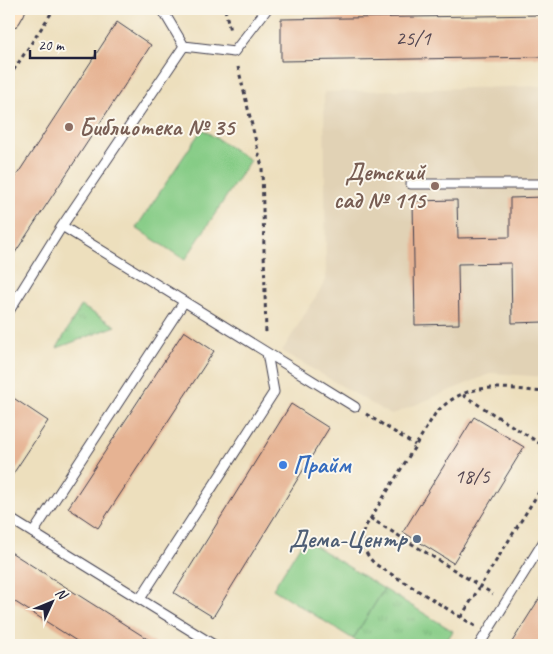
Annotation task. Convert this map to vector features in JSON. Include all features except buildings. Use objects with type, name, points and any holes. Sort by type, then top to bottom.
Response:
[{"type":"street","points":[[9,16],[13,9]]},
{"type":"lane","points":[[162,9],[184,46]]},
{"type":"lane","points":[[184,46],[234,52],[267,9]]},
{"type":"lane","points":[[9,311],[62,226],[184,46]]},
{"type":"lane","points":[[411,184],[544,184]]},
{"type":"lane","points":[[62,226],[354,408]]},
{"type":"lane","points":[[33,533],[184,302]]},
{"type":"lane","points":[[140,599],[274,392],[267,353]]},
{"type":"lane","points":[[9,518],[214,645]]},
{"type":"lane","points":[[479,645],[544,540]]},
{"type":"path","points":[[9,77],[54,9]]},
{"type":"path","points":[[225,9],[262,167],[267,353]]},
{"type":"path","points":[[487,633],[369,558],[362,542],[363,534],[370,518],[415,445],[440,409],[450,400],[477,388],[490,387],[544,392]]},
{"type":"path","points":[[462,395],[544,446]]},
{"type":"path","points":[[354,408],[415,445]]},
{"type":"path","points":[[462,617],[544,484]]},
{"type":"path","points":[[370,518],[506,602]]},
{"type":"shaded area","name":"Детский сад № 115","points":[[544,86],[544,377],[492,373],[391,415],[282,351],[326,280],[324,92]]},
{"type":"green space","points":[[202,129],[250,160],[185,260],[136,228]]},
{"type":"green space","points":[[81,306],[116,326],[57,348]]},
{"type":"green space","points":[[304,539],[384,589],[353,639],[273,589]]},
{"type":"green space","points":[[384,589],[453,631],[444,645],[364,645],[353,639]]},
{"type":"place","name":"Библиотека № 35","points":[[69,127]]},
{"type":"place","name":"Детский сад № 115","points":[[435,186]]},
{"type":"place","name":"Прайм","points":[[283,465]]},
{"type":"place","name":"Дема-Центр","points":[[417,539]]}]
